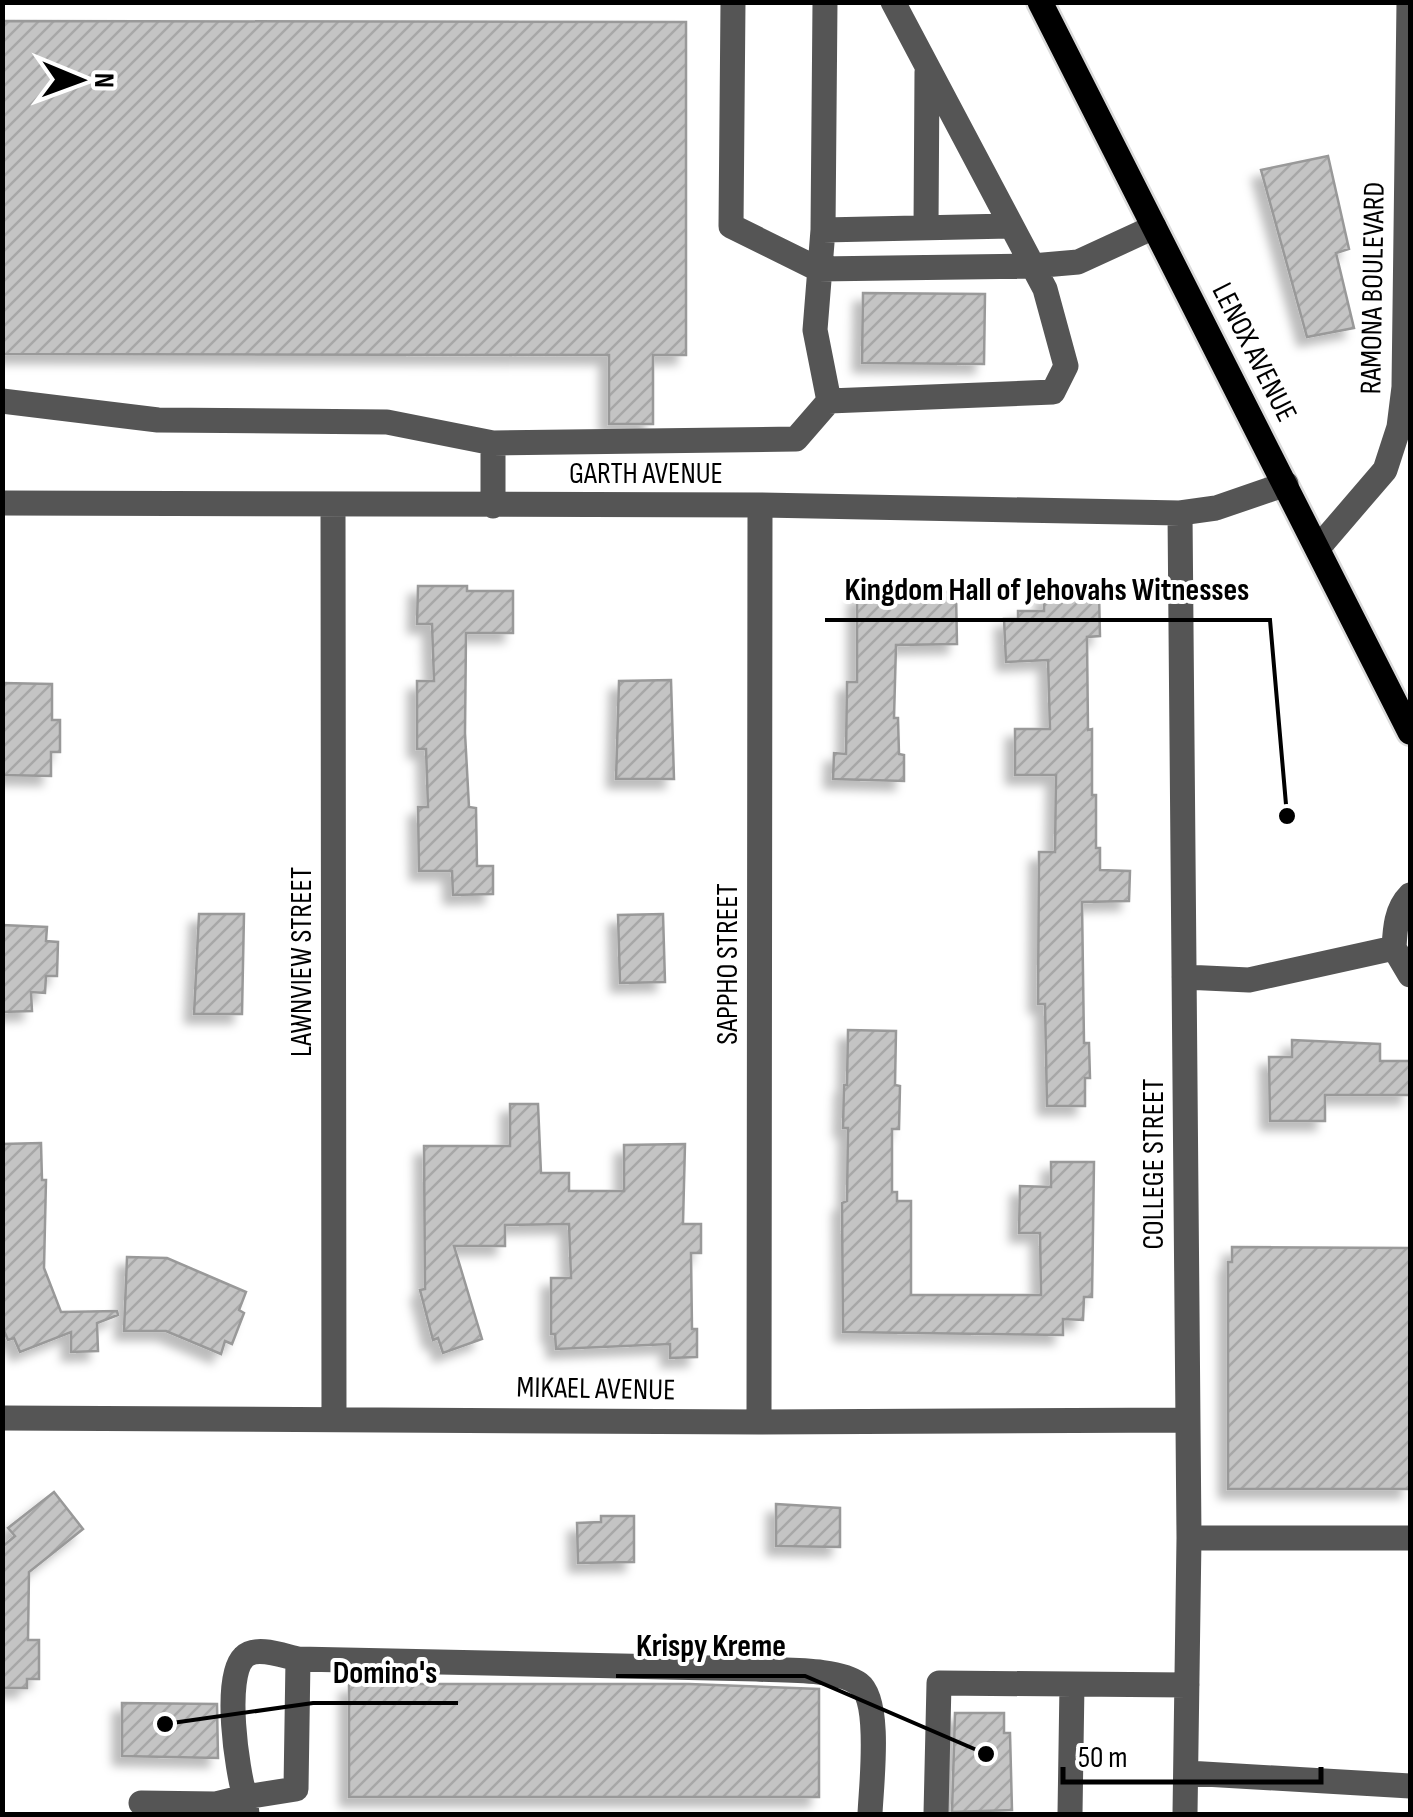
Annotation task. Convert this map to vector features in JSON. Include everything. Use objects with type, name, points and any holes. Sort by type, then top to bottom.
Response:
[{"type":"main road","name":"LENOX AVENUE","points":[[1040,2],[1410,732]]},
{"type":"street","points":[[734,2],[730,226],[818,269],[1078,262],[1154,227]]},
{"type":"street","points":[[825,2],[822,230],[814,330],[829,401]]},
{"type":"street","points":[[2,401],[158,420],[387,422],[494,443],[796,439],[829,401],[1052,392],[1066,366],[1045,288],[893,2]]},
{"type":"street","name":"RAMONA BOULEVARD","points":[[1318,548],[1385,470],[1399,427],[1408,317],[1409,2]]},
{"type":"street","points":[[926,227],[927,66]]},
{"type":"street","points":[[822,230],[1010,226]]},
{"type":"street","points":[[493,506],[494,443]]},
{"type":"street","name":"GARTH AVENUE","points":[[2,503],[760,506],[1180,513],[1216,508],[1286,484]]},
{"type":"street","name":"LAWNVIEW STREET","points":[[333,506],[334,1417]]},
{"type":"street","name":"SAPPHO STREET","points":[[759,1422],[760,506]]},
{"type":"street","name":"COLLEGE STREET","points":[[1180,513],[1189,1538],[1185,1814]]},
{"type":"street","points":[[1410,895],[1396,924],[1394,948],[1410,974]]},
{"type":"street","points":[[1184,977],[1250,980],[1394,948]]},
{"type":"street","name":"MIKAEL AVENUE","points":[[2,1418],[1188,1420]]},
{"type":"street","points":[[1189,1538],[1410,1538]]},
{"type":"street","points":[[246,1806],[233,1734],[237,1670],[245,1655],[255,1652],[298,1659],[833,1674],[858,1683],[869,1696],[870,1814]]},
{"type":"street","points":[[141,1803],[246,1806],[296,1789],[298,1659]]},
{"type":"street","points":[[936,1814],[939,1683],[1187,1685]]},
{"type":"street","points":[[1070,1808],[1072,1684]]},
{"type":"street","points":[[1187,1773],[1410,1786]]},
{"type":"building","points":[[2,21],[686,22],[686,355],[653,355],[653,424],[609,424],[609,355],[2,354]]},
{"type":"building","points":[[1328,156],[1349,249],[1336,253],[1354,328],[1307,337],[1261,170]]},
{"type":"building","points":[[863,293],[985,294],[984,364],[862,363]]},
{"type":"building","points":[[418,586],[513,591],[513,633],[466,633],[469,807],[476,808],[477,866],[493,866],[493,894],[453,895],[452,871],[419,871],[418,807],[428,807],[426,749],[417,749],[417,681],[434,681],[432,624],[417,624]]},
{"type":"building","points":[[956,592],[957,644],[896,645],[894,718],[898,718],[899,754],[904,755],[904,781],[833,779],[834,753],[846,754],[847,682],[857,682],[857,594]]},
{"type":"building","points":[[1044,593],[1099,593],[1100,636],[1087,637],[1096,848],[1100,848],[1100,870],[1130,871],[1129,901],[1082,902],[1084,1043],[1089,1043],[1090,1078],[1085,1078],[1085,1106],[1047,1106],[1045,1004],[1038,1004],[1039,852],[1055,852],[1056,775],[1015,775],[1015,729],[1050,729],[1048,660],[1006,662],[1004,619],[1018,619],[1018,611],[1044,611]]},
{"type":"building","points":[[671,680],[674,779],[616,779],[619,681]]},
{"type":"building","points":[[2,683],[52,684],[52,720],[60,720],[60,752],[51,752],[51,776],[2,775]]},
{"type":"building","points":[[199,914],[244,914],[242,1014],[194,1014]]},
{"type":"building","points":[[663,914],[665,982],[620,983],[618,915]]},
{"type":"building","points":[[2,925],[47,927],[46,941],[58,942],[57,976],[46,976],[45,993],[31,992],[32,1011],[2,1012]]},
{"type":"building","points":[[848,1030],[896,1031],[899,1129],[892,1129],[892,1192],[897,1192],[897,1201],[911,1201],[911,1295],[1041,1295],[1040,1233],[1019,1233],[1020,1186],[1051,1187],[1051,1162],[1094,1162],[1092,1297],[1084,1297],[1083,1320],[1063,1319],[1063,1335],[843,1332],[842,1203],[847,1201],[848,1128],[843,1128]]},
{"type":"building","points":[[1292,1040],[1380,1044],[1380,1061],[1410,1061],[1410,1095],[1325,1095],[1325,1121],[1270,1121],[1269,1057],[1292,1057]]},
{"type":"building","points":[[510,1104],[538,1104],[541,1173],[569,1173],[569,1191],[624,1191],[624,1145],[685,1144],[683,1224],[701,1224],[701,1253],[691,1253],[692,1329],[697,1329],[697,1357],[670,1358],[670,1344],[556,1349],[555,1334],[551,1334],[551,1278],[571,1278],[569,1224],[505,1225],[505,1246],[454,1246],[482,1339],[443,1353],[438,1338],[433,1340],[420,1290],[425,1289],[424,1146],[510,1146]]},
{"type":"building","points":[[41,1143],[42,1180],[46,1180],[44,1268],[61,1312],[117,1311],[118,1315],[97,1323],[98,1351],[71,1352],[71,1332],[20,1352],[14,1338],[8,1340],[2,1326],[2,1144]]},
{"type":"building","points":[[1232,1247],[1410,1248],[1410,1489],[1228,1489],[1228,1262],[1232,1262]]},
{"type":"building","points":[[127,1257],[167,1258],[246,1292],[239,1310],[244,1313],[232,1344],[225,1341],[221,1354],[166,1331],[124,1331]]},
{"type":"building","points":[[54,1492],[83,1529],[29,1572],[28,1640],[39,1640],[39,1679],[27,1679],[27,1688],[2,1688],[2,1547],[15,1536],[8,1528]]},
{"type":"building","points":[[776,1504],[840,1508],[840,1547],[776,1546]]},
{"type":"building","points":[[601,1516],[634,1516],[634,1562],[578,1563],[577,1523],[601,1522]]},
{"type":"building","points":[[349,1684],[689,1684],[819,1689],[819,1797],[349,1797]]},
{"type":"building","points":[[122,1703],[217,1704],[218,1758],[122,1756]]},
{"type":"building","points":[[955,1713],[1004,1713],[1004,1733],[1010,1733],[1012,1810],[952,1812]]},
{"type":"place","name":"Kingdom Hall of Jehovahs Witnesses","points":[[1287,816]]},
{"type":"place","name":"Domino's","points":[[165,1724]]},
{"type":"place","name":"Krispy Kreme","points":[[986,1754]]}]
